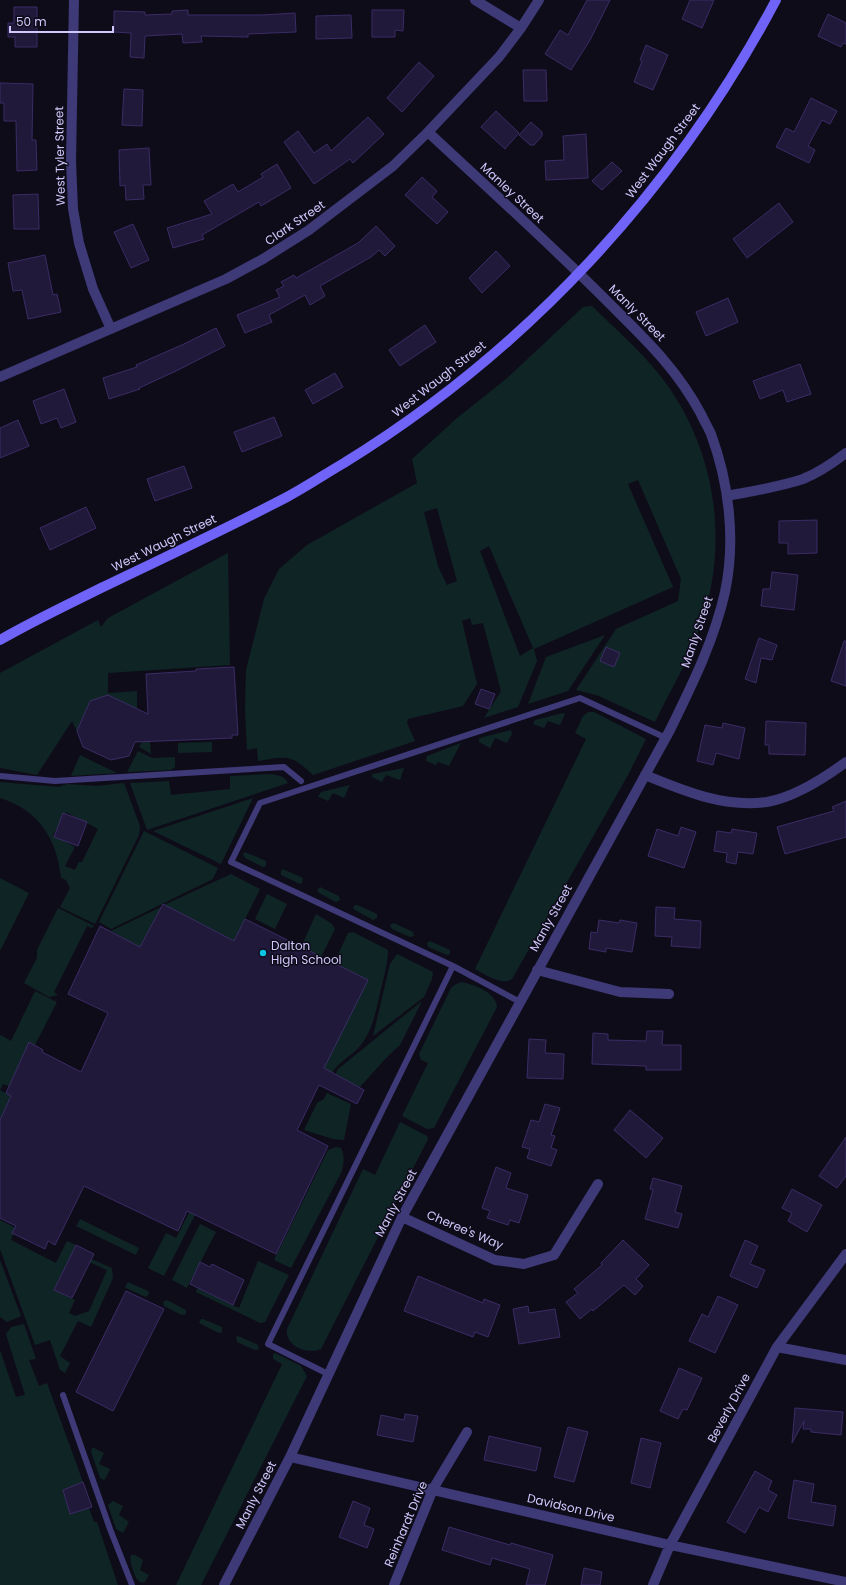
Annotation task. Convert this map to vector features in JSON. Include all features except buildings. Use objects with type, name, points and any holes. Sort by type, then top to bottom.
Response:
[{"type":"street","name":"West Tyler Street","points":[[74,0],[71,161],[74,209],[79,243],[91,281],[111,329]]},
{"type":"street","points":[[475,0],[521,28]]},
{"type":"street","name":"Clark Street","points":[[0,377],[198,292],[263,259],[309,230],[351,200],[393,166],[428,132],[498,57],[521,28],[539,0]]},
{"type":"street","name":"West Waugh Street","points":[[0,640],[61,608],[288,496],[378,442],[470,374],[510,340],[614,236],[654,188],[689,142],[743,58],[776,0]]},
{"type":"street","name":"Manley Street","points":[[428,132],[578,272]]},
{"type":"street","name":"Manly Street","points":[[224,1585],[290,1457],[402,1217],[666,738],[702,664],[725,591],[729,560],[727,496],[711,433],[695,403],[679,378],[656,350],[578,272]]},
{"type":"street","points":[[727,496],[764,489],[804,478],[832,463],[846,453]]},
{"type":"street","points":[[645,775],[686,792],[715,800],[767,802],[796,793],[823,778],[846,762]]},
{"type":"street","points":[[537,970],[620,992],[669,994]]},
{"type":"street","name":"Cheree's Way","points":[[402,1217],[495,1260],[524,1264],[554,1255],[598,1184]]},
{"type":"street","name":"Beverly Drive","points":[[653,1585],[670,1545],[777,1347],[846,1254]]},
{"type":"street","points":[[777,1347],[846,1360]]},
{"type":"street","name":"Reinhardt Drive","points":[[394,1585],[433,1489],[467,1432]]},
{"type":"street","name":"Davidson Drive","points":[[290,1457],[670,1545],[846,1582]]},
{"type":"lane","points":[[520,1002],[453,966],[231,862],[260,803],[580,698],[666,738]]},
{"type":"lane","points":[[0,776],[55,780],[284,767],[300,780]]},
{"type":"lane","points":[[328,1374],[268,1344],[453,966]]},
{"type":"lane","points":[[63,1396],[108,1523],[132,1585]]},
{"type":"green space","points":[[592,306],[635,347],[658,373],[677,401],[693,430],[705,462],[712,494],[715,528],[715,561],[709,595],[696,639],[655,722],[599,696],[576,690],[616,629],[678,601],[681,579],[638,480],[628,484],[673,587],[534,649],[537,661],[518,707],[484,718],[501,691],[483,623],[472,625],[470,618],[462,621],[477,684],[463,706],[408,719],[407,723],[415,741],[313,775],[299,763],[288,758],[258,761],[257,748],[247,750],[245,710],[246,670],[264,599],[279,569],[307,545],[417,483],[412,459],[457,418],[506,379],[583,307]],"holes":[[[437,508],[457,581],[447,585],[438,566],[424,512]],[[489,546],[533,648],[520,656],[480,551]]]},
{"type":"green space","points":[[228,553],[230,665],[108,673],[108,693],[137,691],[137,709],[91,701],[77,731],[72,721],[37,775],[0,768],[0,673],[98,620],[101,627],[108,618]]},
{"type":"green space","points":[[605,635],[568,691],[528,704],[546,657]]},
{"type":"green space","points":[[588,712],[594,712],[646,739],[628,775],[512,979],[507,981],[498,980],[475,969],[586,739],[575,733],[583,716]]},
{"type":"green space","points":[[563,713],[565,714],[560,725],[548,721],[544,728],[533,724],[535,720]]},
{"type":"green space","points":[[149,729],[151,754],[139,747]]},
{"type":"green space","points":[[511,730],[512,734],[507,743],[495,738],[490,748],[479,742],[479,739],[483,737]]},
{"type":"green space","points":[[212,742],[212,752],[178,753],[178,743]]},
{"type":"green space","points":[[461,743],[449,766],[438,762],[436,765],[426,761],[427,756]]},
{"type":"green space","points":[[138,751],[152,758],[175,757],[175,767],[171,770],[127,772]]},
{"type":"green space","points":[[80,755],[117,773],[71,776]]},
{"type":"green space","points":[[404,768],[400,780],[386,775],[382,782],[372,777],[372,774]]},
{"type":"green space","points":[[270,774],[283,777],[288,783],[147,830],[130,783],[169,781],[171,795],[230,789],[230,776]]},
{"type":"green space","points":[[0,782],[59,787],[67,784],[96,786],[124,783],[140,826],[139,835],[95,924],[60,907],[70,888],[66,880],[61,878],[55,851],[44,828],[25,810],[14,803],[0,798]],"holes":[[[66,812],[98,829],[82,862],[79,862],[75,870],[65,866],[75,847],[53,835]]]},
{"type":"green space","points":[[350,785],[344,798],[333,793],[328,801],[318,796],[321,792]]},
{"type":"green space","points":[[253,798],[221,864],[153,831]]},
{"type":"green space","points":[[144,831],[218,868],[213,879],[111,929],[99,922]]},
{"type":"green space","points":[[245,852],[266,861],[266,866],[263,867],[245,858],[243,854]]},
{"type":"green space","points":[[283,869],[303,878],[302,883],[300,884],[281,875],[281,871]]},
{"type":"green space","points":[[231,874],[260,889],[234,941],[164,905]]},
{"type":"green space","points":[[0,878],[29,893],[0,951]]},
{"type":"green space","points":[[320,887],[339,896],[340,900],[336,902],[319,893],[317,890]]},
{"type":"green space","points":[[267,894],[287,904],[275,929],[255,919]]},
{"type":"green space","points":[[355,905],[377,914],[377,918],[373,920],[355,910],[353,908]]},
{"type":"green space","points":[[161,907],[140,947],[111,931]]},
{"type":"green space","points":[[58,908],[94,926],[92,928],[87,926],[54,992],[58,995],[49,997],[24,983],[37,958],[37,950]]},
{"type":"green space","points":[[316,914],[332,924],[335,929],[321,957],[301,947]]},
{"type":"green space","points":[[394,923],[413,932],[414,936],[410,937],[392,929],[390,925]]},
{"type":"green space","points":[[353,932],[388,950],[386,970],[376,1011],[365,1039],[360,1046],[338,1065],[332,1073],[310,1063],[334,963],[348,933]]},
{"type":"green space","points":[[430,941],[450,950],[450,954],[447,955],[428,947],[427,943]]},
{"type":"green space","points":[[397,954],[433,972],[432,979],[424,997],[373,1036],[390,964]]},
{"type":"green space","points":[[462,982],[478,987],[489,993],[496,1002],[497,1007],[434,1128],[427,1129],[402,1116],[428,1063],[421,1060],[419,1054],[451,988]]},
{"type":"green space","points":[[35,991],[57,1002],[35,1045],[29,1042],[9,1086],[3,1084],[0,1090],[0,1036],[1,1035],[11,1041]]},
{"type":"green space","points":[[422,1001],[400,1045],[360,1087],[335,1075],[338,1069]]},
{"type":"green space","points":[[0,1090],[11,1096],[0,1120]]},
{"type":"green space","points":[[327,1093],[351,1104],[344,1140],[333,1139],[304,1130],[317,1103],[324,1099]]},
{"type":"green space","points":[[400,1122],[427,1136],[428,1139],[321,1349],[310,1351],[298,1348],[293,1344],[287,1335],[287,1329],[363,1169],[375,1175]]},
{"type":"green space","points":[[336,1147],[341,1148],[344,1157],[341,1173],[291,1268],[274,1260],[328,1150]]},
{"type":"green space","points":[[194,1203],[200,1205],[164,1276],[148,1268],[166,1233],[176,1238]]},
{"type":"green space","points":[[80,1219],[139,1248],[136,1255],[76,1226]]},
{"type":"green space","points":[[0,1220],[16,1228],[11,1240],[56,1263],[67,1241],[76,1245],[54,1290],[75,1300],[69,1313],[75,1316],[89,1311],[107,1270],[89,1262],[91,1259],[112,1268],[113,1278],[91,1327],[78,1321],[60,1356],[70,1363],[65,1373],[60,1370],[50,1340],[35,1345],[0,1249]]},
{"type":"green space","points":[[200,1224],[216,1232],[187,1288],[172,1280]]},
{"type":"green space","points":[[0,1260],[21,1316],[7,1322],[0,1317]]},
{"type":"green space","points":[[258,1261],[289,1275],[265,1322],[260,1323],[196,1292],[197,1288],[239,1308]]},
{"type":"green space","points":[[128,1282],[148,1291],[149,1294],[146,1297],[128,1289],[125,1287]]},
{"type":"green space","points":[[167,1300],[186,1310],[186,1314],[182,1315],[164,1306],[163,1302]]},
{"type":"green space","points":[[201,1319],[222,1327],[222,1332],[219,1333],[199,1323]]},
{"type":"green space","points":[[24,1324],[36,1359],[29,1360],[39,1386],[47,1383],[83,1482],[63,1490],[70,1513],[89,1508],[94,1522],[97,1522],[118,1585],[0,1585],[0,1350],[16,1397],[25,1395],[6,1334],[11,1327]]},
{"type":"green space","points":[[238,1336],[258,1345],[259,1349],[255,1350],[237,1342],[236,1337]]},
{"type":"green space","points":[[275,1353],[301,1366],[307,1376],[201,1585],[176,1585],[282,1364],[273,1359],[273,1355]]},
{"type":"green space","points":[[92,1448],[104,1453],[99,1464],[110,1469],[104,1480],[100,1478],[91,1452]]},
{"type":"green space","points":[[113,1501],[123,1506],[119,1515],[129,1522],[123,1533],[116,1529],[108,1505]]},
{"type":"green space","points":[[131,1555],[135,1555],[143,1560],[140,1570],[149,1575],[143,1583],[140,1582],[135,1576],[131,1565]]},
{"type":"place","name":"Dalton High School","points":[[263,953]]}]
